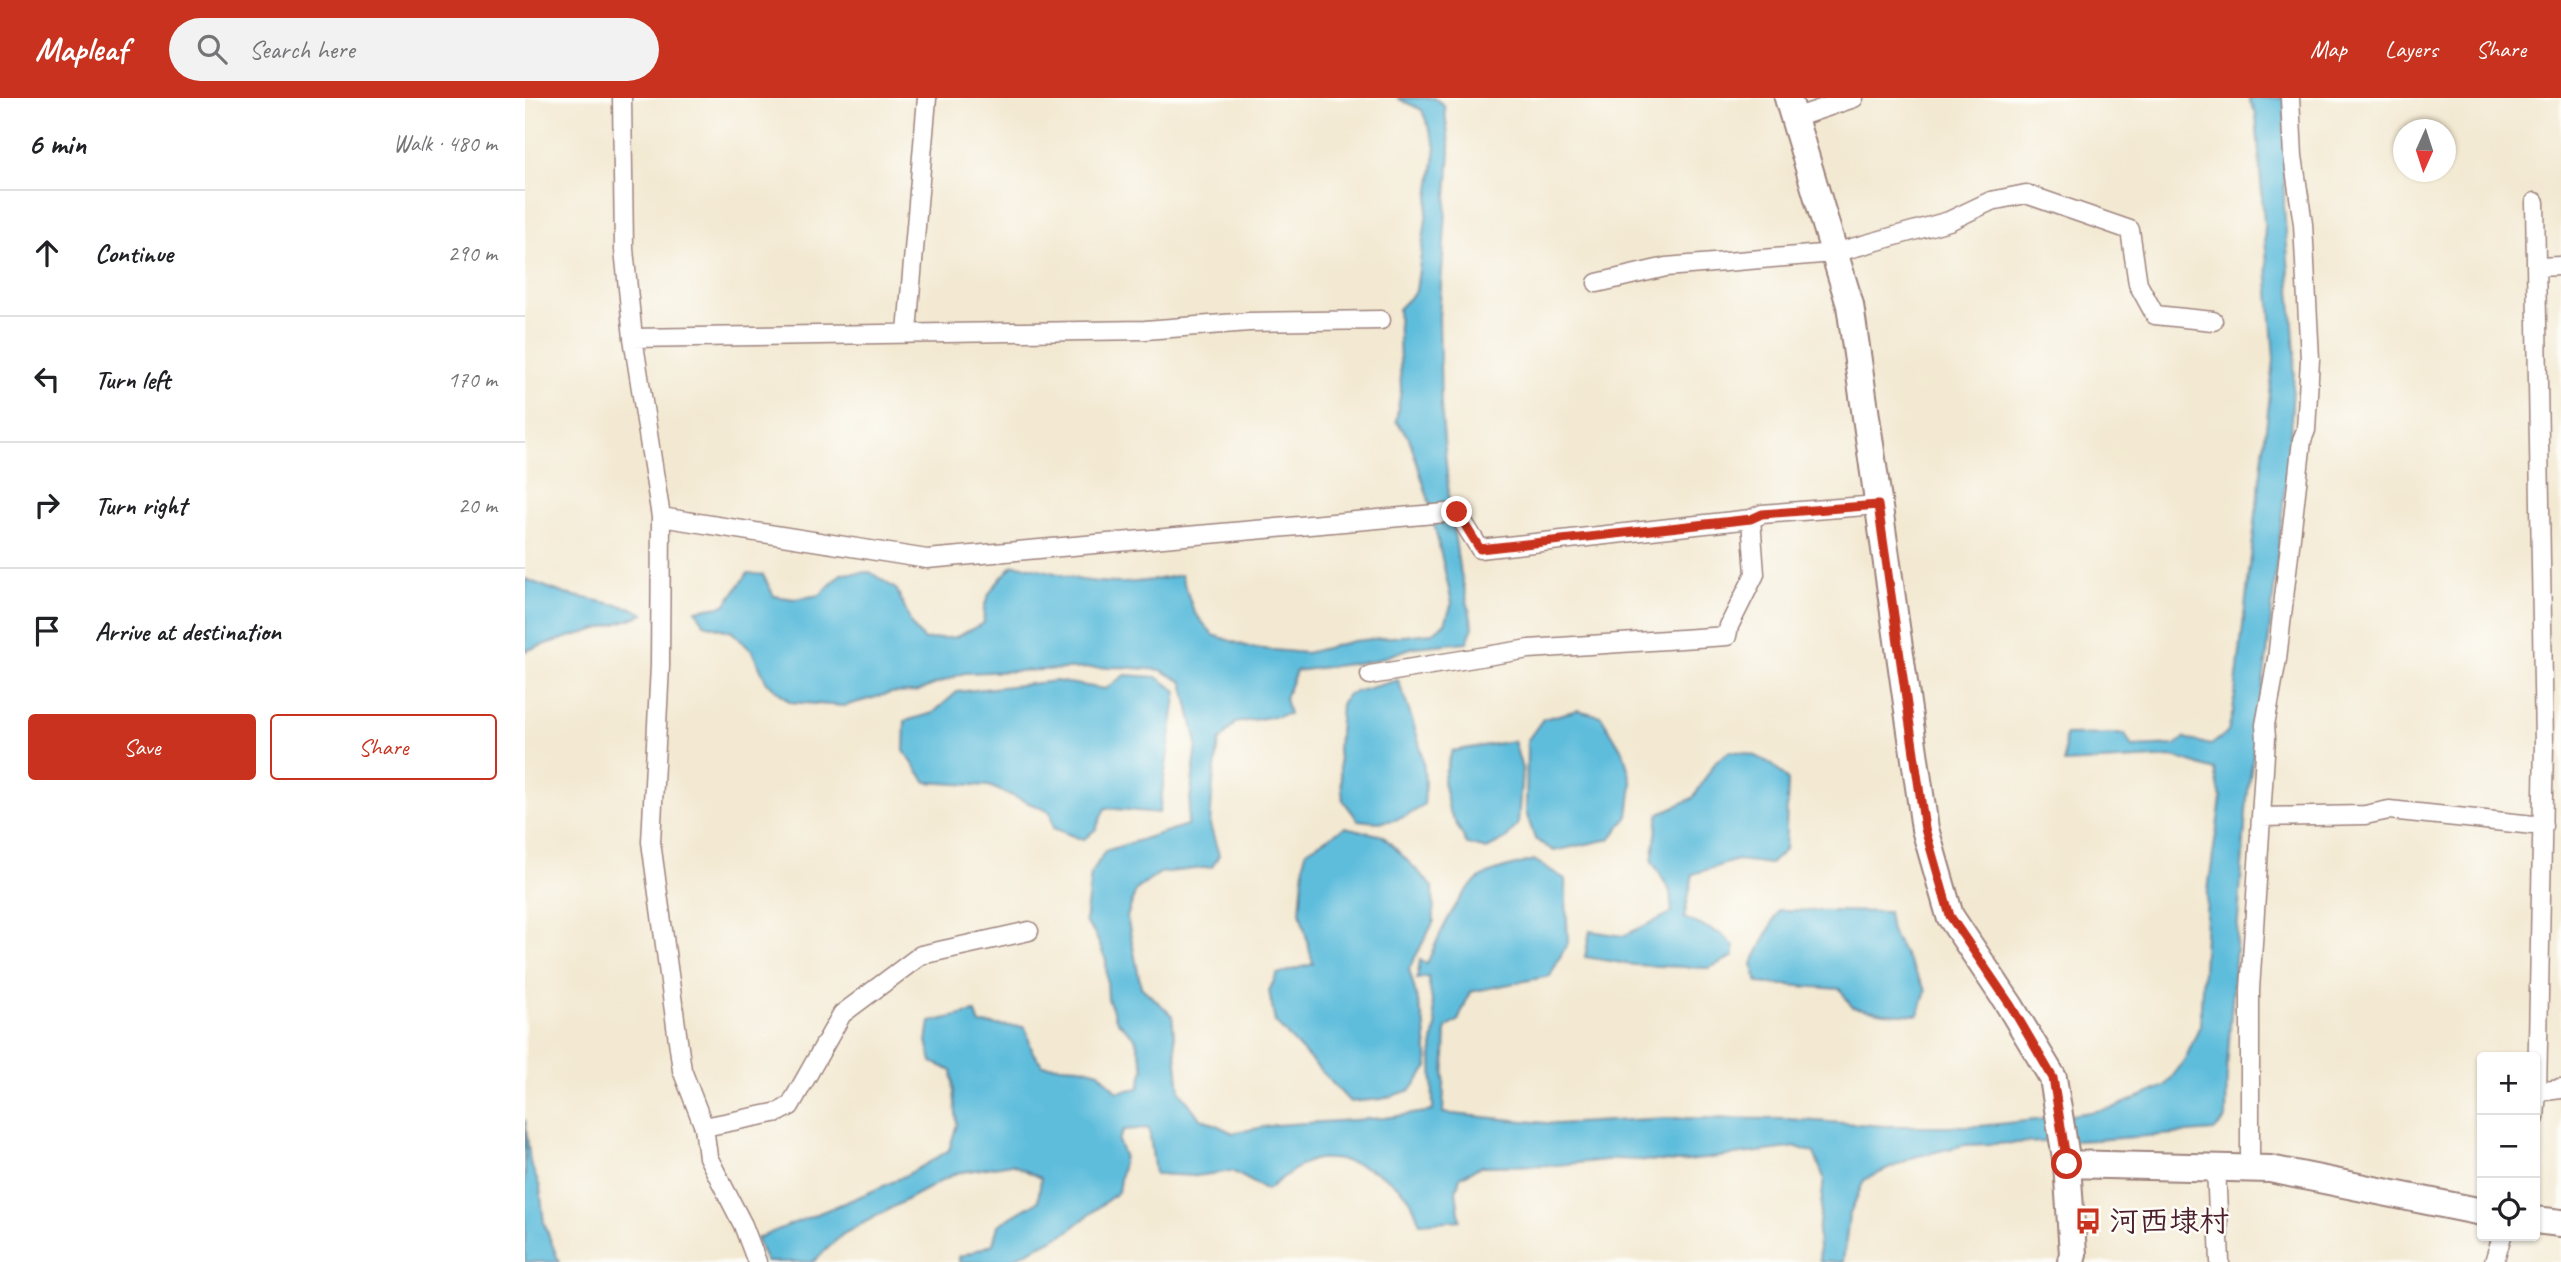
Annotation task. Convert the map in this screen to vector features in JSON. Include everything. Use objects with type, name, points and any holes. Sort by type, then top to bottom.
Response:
[{"type":"street","points":[[622,98],[624,249],[633,338],[661,517],[660,666],[651,842],[682,1070],[704,1127],[708,1157],[743,1225],[757,1262]]},
{"type":"street","points":[[907,332],[927,98]]},
{"type":"street","points":[[1854,98],[1791,108],[1850,305],[1925,829],[1950,916],[2011,1006],[2053,1078],[2066,1156],[2073,1254],[2071,1262]]},
{"type":"street","points":[[2250,1168],[2250,990],[2265,725],[2277,659],[2302,440],[2306,430],[2310,359],[2303,223],[2293,156],[2290,98]]},
{"type":"street","points":[[1597,284],[1667,267],[1834,253],[1949,221],[1991,201],[2026,194],[2130,230],[2138,284],[2155,315],[2213,321]]},
{"type":"street","points":[[2535,202],[2545,744],[2538,1052]]},
{"type":"street","points":[[2536,267],[2561,266]]},
{"type":"street","points":[[633,338],[1145,330],[1249,322],[1381,320]]},
{"type":"street","points":[[661,517],[927,559],[1457,512],[1480,549],[1751,519],[1762,514],[1878,505]]},
{"type":"street","points":[[1370,675],[1529,649],[1727,636],[1729,626],[1755,574],[1751,519]]},
{"type":"street","points":[[2261,817],[2365,815],[2389,810],[2543,826]]},
{"type":"street","points":[[704,1127],[779,1112],[790,1106],[842,1014],[921,955],[1029,931]]},
{"type":"street","points":[[2540,1092],[2561,1089]]},
{"type":"street","points":[[2066,1156],[2270,1169],[2477,1211]]},
{"type":"street","points":[[2216,1166],[2220,1262]]},
{"type":"street","points":[[2540,1221],[2561,1223]]},
{"type":"street","points":[[2494,1262],[2500,1241]]},
{"type":"water","points":[[1397,98],[1434,98],[1444,105],[1450,151],[1439,317],[1441,405],[1449,498],[1458,560],[1473,627],[1467,642],[1414,647],[1373,661],[1296,671],[1285,698],[1289,714],[1235,723],[1219,742],[1210,825],[1219,855],[1212,867],[1160,873],[1136,890],[1127,917],[1141,987],[1172,1015],[1180,1091],[1199,1117],[1233,1133],[1275,1125],[1384,1118],[1433,1111],[1432,1048],[1436,1026],[1428,977],[1417,979],[1420,960],[1427,964],[1449,916],[1473,884],[1494,871],[1534,860],[1565,879],[1568,942],[1550,976],[1470,992],[1458,1021],[1446,1028],[1443,1113],[1556,1124],[1667,1118],[1787,1119],[1885,1126],[1980,1126],[2113,1108],[2165,1086],[2185,1060],[2200,1025],[2207,897],[2221,799],[2215,770],[2174,757],[2064,763],[2065,735],[2125,734],[2132,747],[2176,745],[2185,738],[2211,745],[2228,732],[2233,711],[2274,360],[2256,113],[2248,98],[2285,98],[2284,207],[2295,352],[2290,439],[2267,655],[2247,799],[2227,1068],[2226,1119],[2214,1131],[2095,1140],[1965,1145],[1914,1157],[1864,1180],[1849,1216],[1843,1262],[1820,1262],[1818,1234],[1824,1178],[1814,1153],[1797,1147],[1680,1162],[1616,1159],[1557,1165],[1481,1166],[1460,1177],[1456,1191],[1460,1220],[1420,1223],[1406,1194],[1388,1179],[1354,1163],[1330,1159],[1312,1160],[1267,1190],[1232,1171],[1196,1176],[1155,1174],[1149,1128],[1124,1130],[1118,1141],[1124,1155],[1118,1192],[1066,1233],[1006,1262],[959,1262],[959,1257],[993,1244],[998,1225],[1038,1201],[1041,1178],[1012,1164],[956,1173],[843,1234],[813,1262],[766,1262],[756,1239],[903,1177],[949,1150],[957,1124],[952,1071],[932,1062],[927,1041],[930,1022],[975,1012],[980,1024],[1025,1027],[1033,1053],[1043,1065],[1080,1067],[1099,1072],[1117,1092],[1139,1088],[1144,1068],[1135,1038],[1117,1021],[1108,999],[1106,960],[1095,934],[1085,922],[1091,874],[1105,851],[1187,825],[1197,744],[1183,682],[1161,670],[1119,667],[964,673],[916,692],[891,693],[844,706],[790,702],[766,681],[752,651],[732,632],[704,624],[696,610],[725,605],[748,573],[763,575],[774,596],[795,599],[820,595],[841,574],[870,572],[897,590],[912,626],[924,640],[956,637],[984,623],[987,598],[1013,565],[1107,583],[1181,575],[1194,612],[1213,635],[1252,648],[1306,653],[1353,641],[1432,633],[1445,623],[1452,603],[1429,501],[1409,438],[1396,421],[1401,390],[1398,309],[1416,291],[1436,147],[1422,110]]},
{"type":"water","points":[[525,579],[565,594],[632,608],[644,614],[525,651]]},
{"type":"water","points":[[1125,675],[1157,677],[1177,691],[1159,813],[1105,808],[1096,829],[1083,840],[1053,828],[1050,812],[989,786],[926,782],[904,751],[905,721],[933,713],[957,692],[1056,681],[1105,689]]},
{"type":"water","points":[[1398,680],[1422,756],[1424,804],[1409,815],[1393,820],[1358,820],[1343,800],[1338,750],[1341,704],[1348,694]]},
{"type":"water","points":[[1578,710],[1601,716],[1624,754],[1632,784],[1628,816],[1610,839],[1554,851],[1535,839],[1526,812],[1527,741],[1543,719]]},
{"type":"water","points":[[1514,741],[1522,769],[1518,824],[1506,839],[1487,849],[1467,844],[1449,810],[1443,781],[1452,751]]},
{"type":"water","points":[[1730,751],[1747,753],[1762,759],[1777,768],[1788,781],[1785,850],[1770,864],[1737,860],[1693,874],[1684,918],[1719,933],[1734,946],[1734,956],[1709,968],[1634,965],[1585,957],[1590,931],[1623,936],[1672,913],[1670,891],[1652,861],[1659,814],[1693,798],[1716,761]]},
{"type":"water","points":[[1345,827],[1383,836],[1433,887],[1434,921],[1409,969],[1425,1027],[1428,1067],[1411,1090],[1382,1099],[1350,1102],[1275,1022],[1269,991],[1277,974],[1313,964],[1300,912],[1305,852]]},
{"type":"water","points":[[1779,910],[1888,912],[1891,931],[1926,991],[1918,1015],[1884,1013],[1852,1007],[1840,989],[1758,983],[1752,964]]},
{"type":"water","points":[[525,1119],[530,1162],[540,1187],[544,1223],[559,1262],[525,1262]]},
{"type":"place","name":"河西埭村","points":[[2088,1221]]},
{"type":"route","points":[[1457,512],[1480,549],[1751,519],[1762,514],[1878,505],[1925,829],[1950,916],[2011,1006],[2053,1078],[2067,1164]]}]
